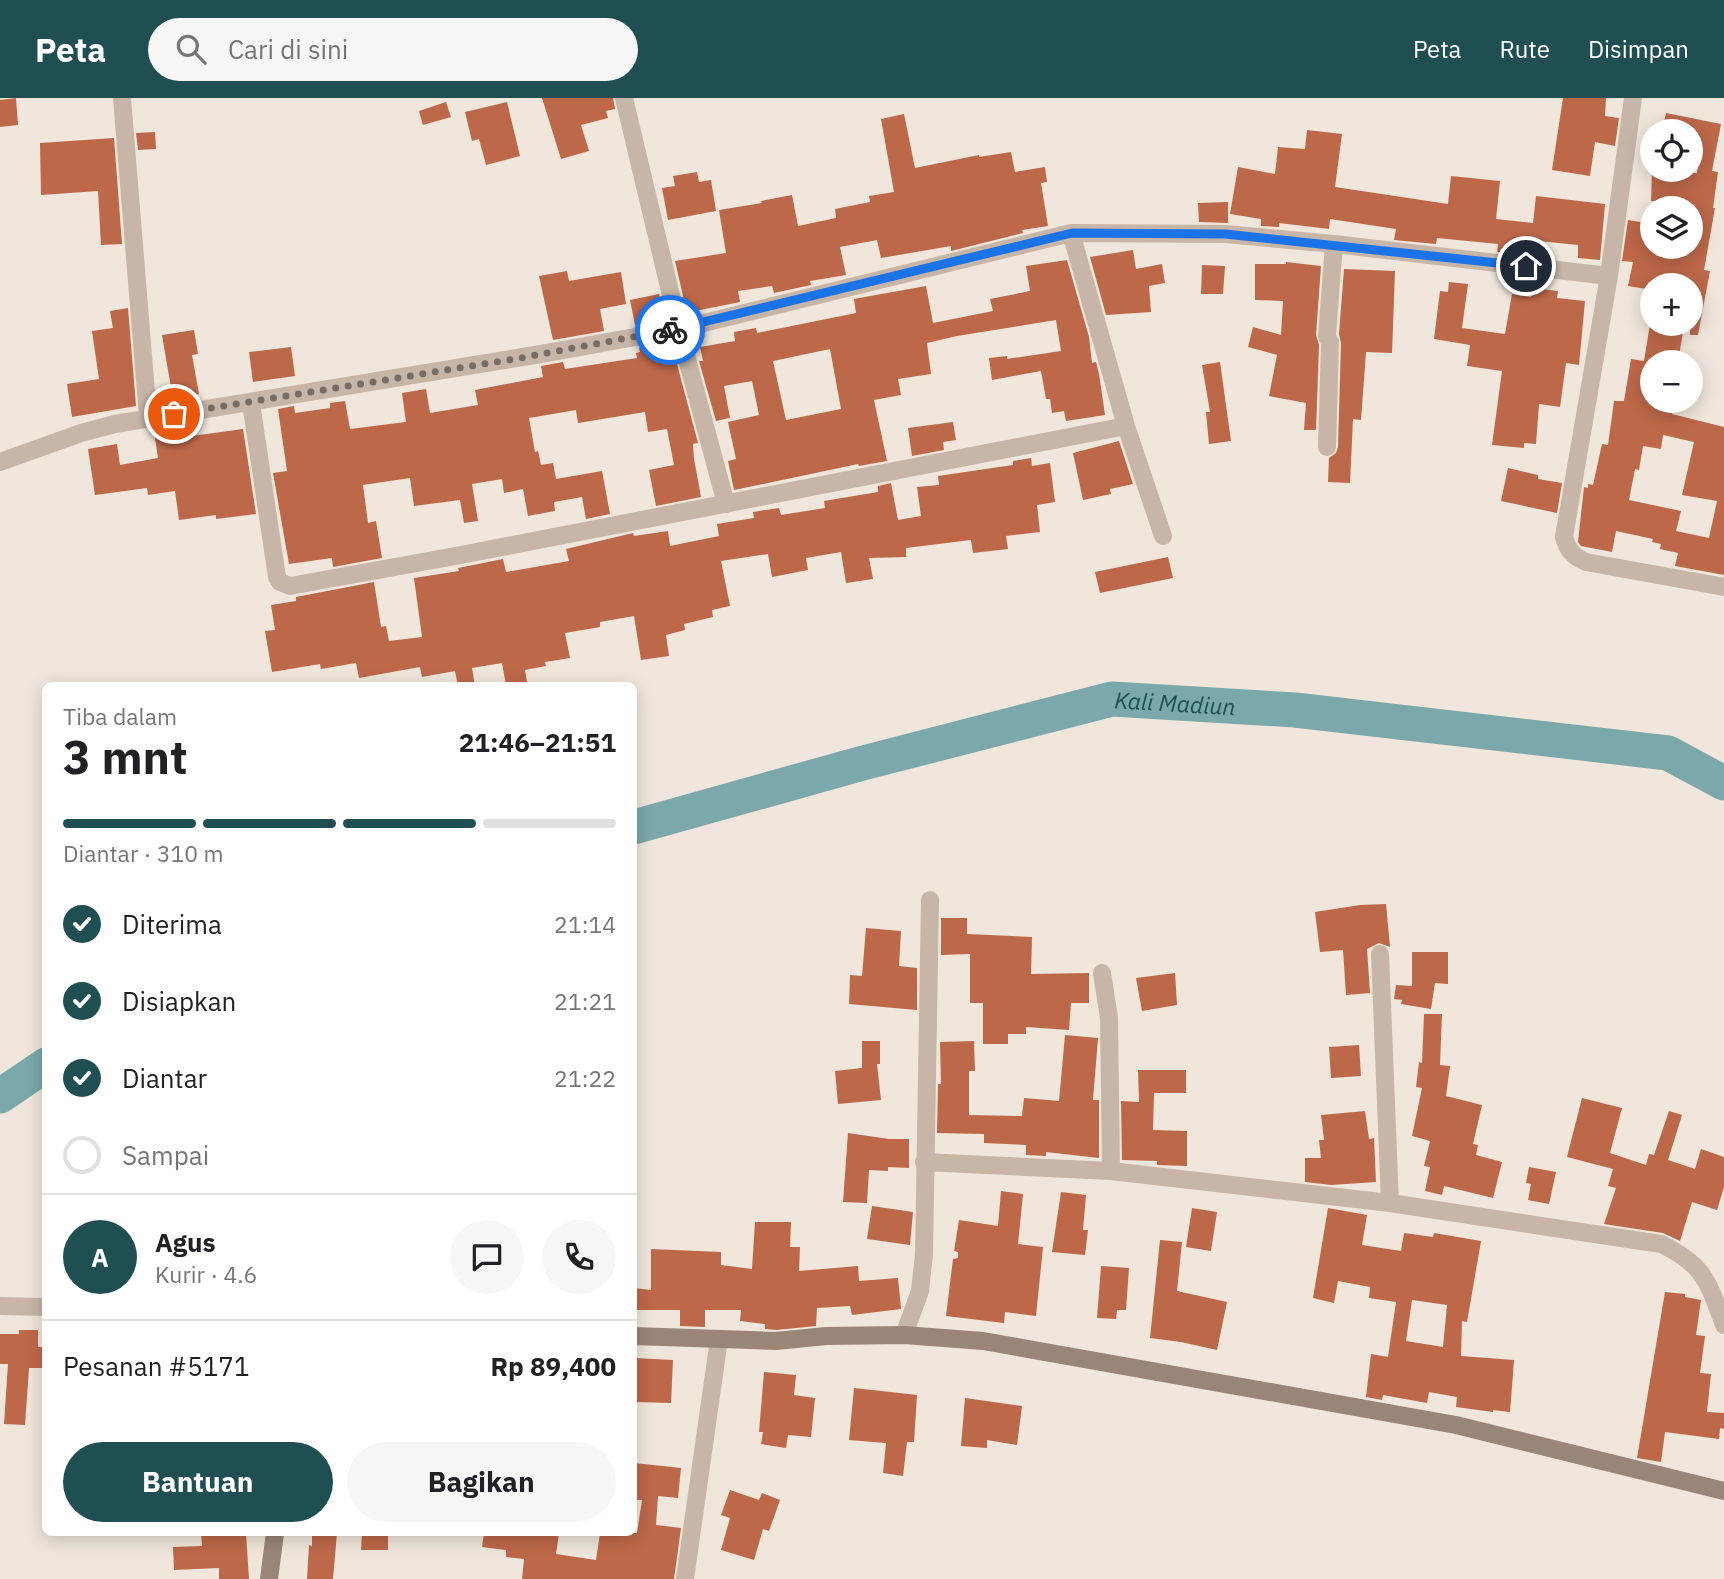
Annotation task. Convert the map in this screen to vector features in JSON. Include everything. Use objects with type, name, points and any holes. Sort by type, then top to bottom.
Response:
[{"type":"street","points":[[122,98],[148,417]]},
{"type":"street","points":[[624,98],[679,329],[726,504]]},
{"type":"street","points":[[1633,98],[1609,276],[1564,537],[1573,556],[1586,562],[1724,586]]},
{"type":"street","points":[[0,462],[81,433],[148,417],[251,403],[679,329],[1072,233],[1225,234],[1609,276]]},
{"type":"street","points":[[1072,233],[1126,425],[1163,536]]},
{"type":"street","points":[[1327,447],[1330,343],[1327,336],[1334,244]]},
{"type":"street","points":[[251,403],[277,577],[283,584],[290,586],[1126,425]]},
{"type":"street","points":[[904,1335],[920,1291],[924,1254],[930,900]]},
{"type":"street","points":[[1380,954],[1390,1203]]},
{"type":"street","points":[[1102,973],[1109,1018],[1111,1171]]},
{"type":"street","points":[[924,1162],[1111,1171],[1390,1203],[1661,1244],[1678,1253],[1708,1281],[1724,1325]]},
{"type":"street","points":[[0,1306],[42,1307]]},
{"type":"street","points":[[637,1336],[776,1340],[904,1335],[983,1341],[1456,1425],[1724,1490]]},
{"type":"street","points":[[685,1579],[719,1339]]},
{"type":"street","points":[[269,1579],[275,1536]]},
{"type":"building","points":[[16,98],[18,125],[0,127],[0,100]]},
{"type":"building","points":[[542,98],[613,98],[615,109],[606,111],[608,118],[581,125],[589,151],[561,159]]},
{"type":"building","points":[[1563,98],[1606,98],[1605,116],[1619,118],[1615,146],[1595,142],[1590,176],[1552,170]]},
{"type":"building","points":[[446,102],[451,117],[423,125],[419,111]]},
{"type":"building","points":[[507,102],[520,156],[486,165],[479,139],[472,141],[465,112]]},
{"type":"building","points":[[1666,113],[1696,119],[1665,119]]},
{"type":"building","points":[[904,114],[915,168],[979,155],[1011,152],[1015,172],[1045,167],[1047,182],[1041,183],[1048,226],[1022,230],[1023,233],[951,251],[951,246],[881,258],[877,240],[840,247],[846,275],[810,281],[811,285],[774,293],[772,286],[738,291],[740,302],[695,311],[695,307],[686,309],[675,261],[726,253],[719,210],[792,195],[798,226],[836,218],[835,209],[870,202],[869,196],[894,192],[881,119]]},
{"type":"building","points":[[1703,120],[1721,124],[1712,171],[1718,172],[1715,208],[1704,270],[1710,271],[1703,308],[1703,273],[1640,273],[1640,288],[1628,286],[1633,262],[1622,261],[1628,220],[1640,222],[1640,259],[1703,259],[1703,196],[1651,196],[1652,182],[1703,182]]},
{"type":"building","points":[[1307,130],[1342,134],[1335,187],[1448,204],[1451,176],[1500,181],[1496,219],[1533,223],[1536,196],[1605,204],[1600,260],[1578,258],[1578,245],[1529,240],[1527,255],[1497,252],[1498,244],[1437,238],[1436,244],[1394,240],[1396,229],[1330,219],[1329,229],[1279,223],[1279,227],[1261,226],[1261,219],[1230,214],[1238,167],[1275,174],[1278,147],[1305,149]]},
{"type":"building","points":[[155,132],[156,149],[138,150],[136,133]]},
{"type":"building","points":[[114,138],[122,244],[101,245],[98,191],[41,195],[40,143]]},
{"type":"building","points":[[697,172],[699,182],[711,180],[716,211],[668,220],[662,188],[675,186],[673,176]]},
{"type":"building","points":[[1228,202],[1228,223],[1199,222],[1198,203]]},
{"type":"building","points":[[1133,250],[1136,269],[1162,264],[1165,283],[1149,286],[1151,312],[1106,315],[1090,257]]},
{"type":"building","points":[[1067,260],[1089,337],[1092,363],[1096,362],[1099,374],[1105,415],[1066,421],[1064,411],[1052,413],[1050,399],[1046,399],[1041,371],[992,380],[989,358],[1007,356],[1007,359],[1061,351],[1056,320],[957,336],[927,343],[931,374],[898,379],[901,395],[874,400],[887,461],[858,464],[734,490],[728,461],[736,459],[728,422],[759,415],[752,381],[724,386],[730,418],[716,421],[699,361],[703,361],[700,347],[735,341],[734,332],[756,328],[757,333],[856,313],[854,299],[926,286],[933,323],[993,311],[990,299],[1030,291],[1026,266]],"holes":[[[830,349],[841,409],[786,420],[773,361]]]},
{"type":"building","points":[[1286,262],[1321,266],[1316,335],[1319,345],[1316,430],[1304,430],[1306,403],[1269,396],[1277,355],[1248,347],[1253,327],[1281,335],[1283,301],[1255,300],[1255,264]]},
{"type":"building","points":[[1202,265],[1225,266],[1223,294],[1201,294]]},
{"type":"building","points":[[1344,269],[1395,271],[1392,353],[1366,352],[1361,420],[1353,419],[1350,483],[1328,482],[1329,458],[1336,453],[1338,447],[1339,334]]},
{"type":"building","points":[[567,271],[569,281],[621,272],[626,304],[600,309],[604,331],[553,340],[539,276]]},
{"type":"building","points":[[1449,282],[1468,284],[1462,328],[1505,334],[1512,294],[1531,297],[1532,288],[1558,291],[1557,298],[1585,301],[1579,365],[1566,363],[1560,407],[1539,404],[1536,444],[1524,443],[1524,448],[1492,445],[1502,371],[1467,366],[1470,345],[1434,339],[1440,291],[1448,292]]},
{"type":"building","points":[[659,294],[665,318],[635,325],[630,300]]},
{"type":"building","points":[[128,308],[136,406],[72,417],[67,384],[99,379],[92,331],[113,328],[110,311]]},
{"type":"building","points":[[194,330],[198,354],[192,355],[199,394],[173,399],[162,335]]},
{"type":"building","points":[[1648,336],[1682,336],[1680,350],[1646,350]]},
{"type":"building","points":[[663,343],[667,365],[677,364],[698,443],[693,444],[701,497],[656,506],[649,470],[674,465],[667,429],[648,432],[645,412],[578,423],[576,410],[529,418],[535,452],[538,451],[541,465],[553,463],[556,479],[602,471],[610,514],[586,519],[582,497],[554,502],[555,511],[528,516],[523,489],[504,493],[502,479],[472,484],[478,521],[464,523],[460,500],[414,506],[410,478],[363,485],[368,523],[376,521],[382,558],[333,567],[332,558],[289,564],[273,473],[287,471],[278,409],[294,406],[295,413],[330,408],[330,403],[345,401],[350,429],[406,422],[402,393],[426,389],[430,413],[478,405],[475,390],[543,377],[541,366],[563,362],[565,369],[637,358],[639,348]]},
{"type":"building","points":[[291,347],[295,376],[253,382],[249,352]]},
{"type":"building","points":[[1631,359],[1640,360],[1640,413],[1672,413],[1724,427],[1724,575],[1675,566],[1678,553],[1660,549],[1661,544],[1652,542],[1653,539],[1616,531],[1612,552],[1581,546],[1578,542],[1584,487],[1593,485],[1602,444],[1608,445],[1614,401],[1624,401]],"holes":[[[1663,435],[1694,442],[1682,495],[1717,501],[1709,538],[1676,531],[1681,511],[1629,500],[1635,469],[1639,470],[1643,446],[1661,449]]]},
{"type":"building","points":[[1220,362],[1231,441],[1209,444],[1206,412],[1210,412],[1202,365]]},
{"type":"building","points":[[953,422],[956,440],[943,442],[944,450],[912,456],[908,428]]},
{"type":"building","points":[[190,426],[192,436],[243,429],[256,514],[216,519],[216,515],[179,520],[175,491],[148,495],[147,488],[95,495],[88,449],[117,444],[120,465],[158,458],[154,431]]},
{"type":"building","points":[[1119,441],[1133,484],[1110,489],[1111,494],[1083,500],[1073,453]]},
{"type":"building","points":[[1031,458],[1032,466],[1050,463],[1055,502],[1037,505],[1040,532],[1006,536],[1008,549],[973,553],[971,540],[906,548],[906,557],[869,558],[873,579],[846,583],[841,552],[806,558],[808,570],[772,577],[768,554],[721,561],[730,606],[712,610],[713,617],[684,624],[685,630],[666,635],[669,656],[641,660],[634,616],[600,622],[600,627],[565,633],[570,658],[545,662],[546,666],[525,670],[527,682],[505,682],[502,663],[472,668],[474,682],[457,682],[455,671],[422,677],[420,667],[359,678],[356,663],[321,669],[320,664],[272,672],[265,631],[275,630],[271,605],[296,601],[296,597],[374,582],[381,627],[386,626],[389,641],[422,637],[414,578],[459,571],[458,568],[503,559],[506,572],[569,561],[566,549],[633,533],[634,536],[668,531],[670,546],[719,536],[717,524],[754,518],[753,512],[779,508],[781,515],[825,508],[824,501],[878,492],[878,486],[891,483],[898,520],[921,516],[917,487],[939,485],[938,476],[1013,465],[1013,461]]},
{"type":"building","points":[[1508,468],[1538,475],[1538,479],[1562,483],[1557,513],[1501,501]]},
{"type":"building","points":[[1168,557],[1173,578],[1100,593],[1095,572]]},
{"type":"building","points":[[1386,904],[1390,947],[1379,943],[1367,949],[1370,993],[1346,995],[1343,950],[1320,952],[1315,912]]},
{"type":"building","points":[[941,918],[967,918],[967,934],[1032,937],[1031,974],[1089,973],[1089,1003],[1071,1003],[1069,1030],[1026,1027],[1026,1034],[1008,1034],[1008,1044],[983,1044],[983,1003],[970,1003],[970,954],[941,955]]},
{"type":"building","points":[[866,928],[901,931],[899,966],[917,968],[917,1010],[849,1004],[850,975],[862,976]]},
{"type":"building","points":[[1412,952],[1448,952],[1448,984],[1435,983],[1431,1009],[1401,1004],[1402,1000],[1394,999],[1396,985],[1412,986]]},
{"type":"building","points":[[1175,973],[1177,1005],[1142,1011],[1136,978]]},
{"type":"building","points":[[1424,1014],[1442,1014],[1440,1065],[1450,1066],[1446,1096],[1482,1105],[1473,1144],[1478,1145],[1476,1155],[1502,1162],[1493,1198],[1444,1186],[1442,1195],[1425,1191],[1430,1167],[1424,1166],[1430,1141],[1412,1136],[1422,1088],[1416,1087],[1419,1062],[1422,1063]]},
{"type":"building","points":[[1065,1035],[1098,1038],[1093,1100],[1099,1100],[1099,1158],[1046,1152],[1046,1156],[1026,1155],[1026,1145],[984,1143],[984,1134],[937,1133],[938,1084],[941,1084],[940,1042],[974,1041],[975,1071],[969,1071],[969,1115],[1022,1116],[1024,1098],[1059,1101]]},
{"type":"building","points":[[862,1041],[880,1041],[880,1064],[877,1064],[881,1100],[838,1104],[835,1071],[862,1068]]},
{"type":"building","points":[[1359,1045],[1361,1076],[1331,1078],[1329,1047]]},
{"type":"building","points":[[1138,1070],[1186,1070],[1186,1093],[1154,1093],[1153,1130],[1187,1131],[1187,1166],[1157,1165],[1157,1161],[1122,1160],[1121,1101],[1139,1102]]},
{"type":"building","points":[[1582,1098],[1622,1108],[1610,1153],[1646,1165],[1649,1154],[1654,1155],[1669,1111],[1682,1115],[1668,1160],[1695,1169],[1701,1149],[1724,1157],[1724,1187],[1717,1210],[1692,1202],[1680,1241],[1663,1233],[1604,1224],[1616,1188],[1608,1186],[1613,1169],[1567,1157]]},
{"type":"building","points":[[1365,1111],[1369,1139],[1374,1138],[1376,1182],[1331,1185],[1305,1182],[1305,1158],[1321,1158],[1319,1140],[1324,1140],[1321,1115]]},
{"type":"building","points":[[848,1133],[909,1139],[909,1168],[869,1170],[867,1203],[843,1202]]},
{"type":"building","points":[[1529,1167],[1556,1172],[1549,1204],[1528,1200],[1531,1184],[1526,1183]]},
{"type":"building","points":[[1001,1191],[1023,1194],[1018,1244],[1043,1247],[1036,1316],[1005,1312],[1004,1323],[946,1316],[953,1259],[958,1258],[958,1252],[954,1251],[959,1220],[998,1226]]},
{"type":"building","points":[[1061,1192],[1086,1195],[1083,1230],[1088,1230],[1085,1255],[1052,1252]]},
{"type":"building","points":[[872,1206],[913,1212],[910,1245],[867,1239]]},
{"type":"building","points":[[1192,1208],[1217,1212],[1211,1251],[1186,1247]]},
{"type":"building","points":[[1328,1208],[1367,1215],[1362,1245],[1401,1251],[1404,1233],[1433,1237],[1434,1233],[1481,1241],[1467,1322],[1462,1321],[1461,1356],[1514,1360],[1510,1412],[1456,1407],[1457,1397],[1429,1392],[1427,1403],[1383,1395],[1382,1400],[1366,1397],[1371,1354],[1388,1357],[1396,1302],[1369,1298],[1370,1287],[1338,1281],[1334,1303],[1313,1298]],"holes":[[[1412,1300],[1447,1305],[1443,1347],[1406,1341]]]},
{"type":"building","points":[[755,1222],[791,1222],[790,1247],[800,1247],[799,1271],[858,1266],[859,1281],[898,1278],[901,1309],[852,1315],[850,1306],[817,1308],[816,1326],[776,1330],[765,1329],[765,1324],[740,1321],[741,1310],[705,1310],[705,1327],[680,1326],[680,1310],[637,1310],[637,1288],[651,1290],[651,1249],[721,1252],[721,1265],[752,1269]]},
{"type":"building","points":[[1160,1240],[1182,1242],[1177,1291],[1227,1302],[1217,1350],[1150,1338]]},
{"type":"building","points":[[1101,1266],[1129,1268],[1126,1310],[1117,1310],[1116,1319],[1097,1318]]},
{"type":"building","points":[[1665,1292],[1685,1294],[1685,1297],[1701,1300],[1696,1335],[1705,1336],[1700,1373],[1711,1374],[1707,1412],[1724,1413],[1724,1429],[1720,1428],[1719,1439],[1665,1432],[1661,1462],[1637,1458]]},
{"type":"building","points":[[19,1330],[38,1330],[38,1347],[42,1347],[42,1368],[29,1368],[25,1425],[4,1424],[8,1364],[0,1364],[0,1334],[19,1334]]},
{"type":"building","points":[[637,1358],[673,1360],[671,1403],[637,1402]]},
{"type":"building","points":[[764,1372],[796,1375],[794,1395],[815,1398],[811,1437],[788,1435],[786,1448],[761,1444],[763,1432],[759,1432]]},
{"type":"building","points":[[854,1388],[917,1395],[914,1442],[907,1442],[903,1476],[883,1473],[886,1443],[849,1440]]},
{"type":"building","points":[[965,1398],[1022,1406],[1017,1445],[987,1440],[987,1448],[961,1446]]},
{"type":"building","points":[[637,1463],[681,1468],[678,1498],[658,1496],[656,1525],[681,1528],[674,1579],[522,1579],[524,1559],[506,1557],[506,1550],[482,1547],[484,1536],[559,1536],[556,1554],[596,1560],[600,1536],[637,1536],[642,1500],[637,1500]]},
{"type":"building","points":[[730,1490],[759,1500],[762,1493],[780,1500],[769,1531],[763,1529],[754,1560],[721,1550],[730,1518],[721,1515]]},
{"type":"building","points":[[201,1536],[246,1536],[249,1579],[219,1579],[219,1568],[174,1570],[173,1547],[202,1546]]},
{"type":"building","points":[[312,1536],[337,1536],[333,1579],[307,1579],[309,1545],[312,1546]]},
{"type":"building","points":[[362,1536],[388,1536],[388,1550],[361,1550]]},
{"type":"waterway","name":"Kali Madiun","points":[[637,826],[863,763],[1112,699],[1295,710],[1668,753],[1724,783]]},
{"type":"waterway","name":"Kali Madiun","points":[[0,1096],[42,1068]]},
{"type":"way so far","points":[[174,414],[515,359],[670,330]]},
{"type":"route","points":[[670,330],[1072,233],[1225,234],[1526,266]]}]
